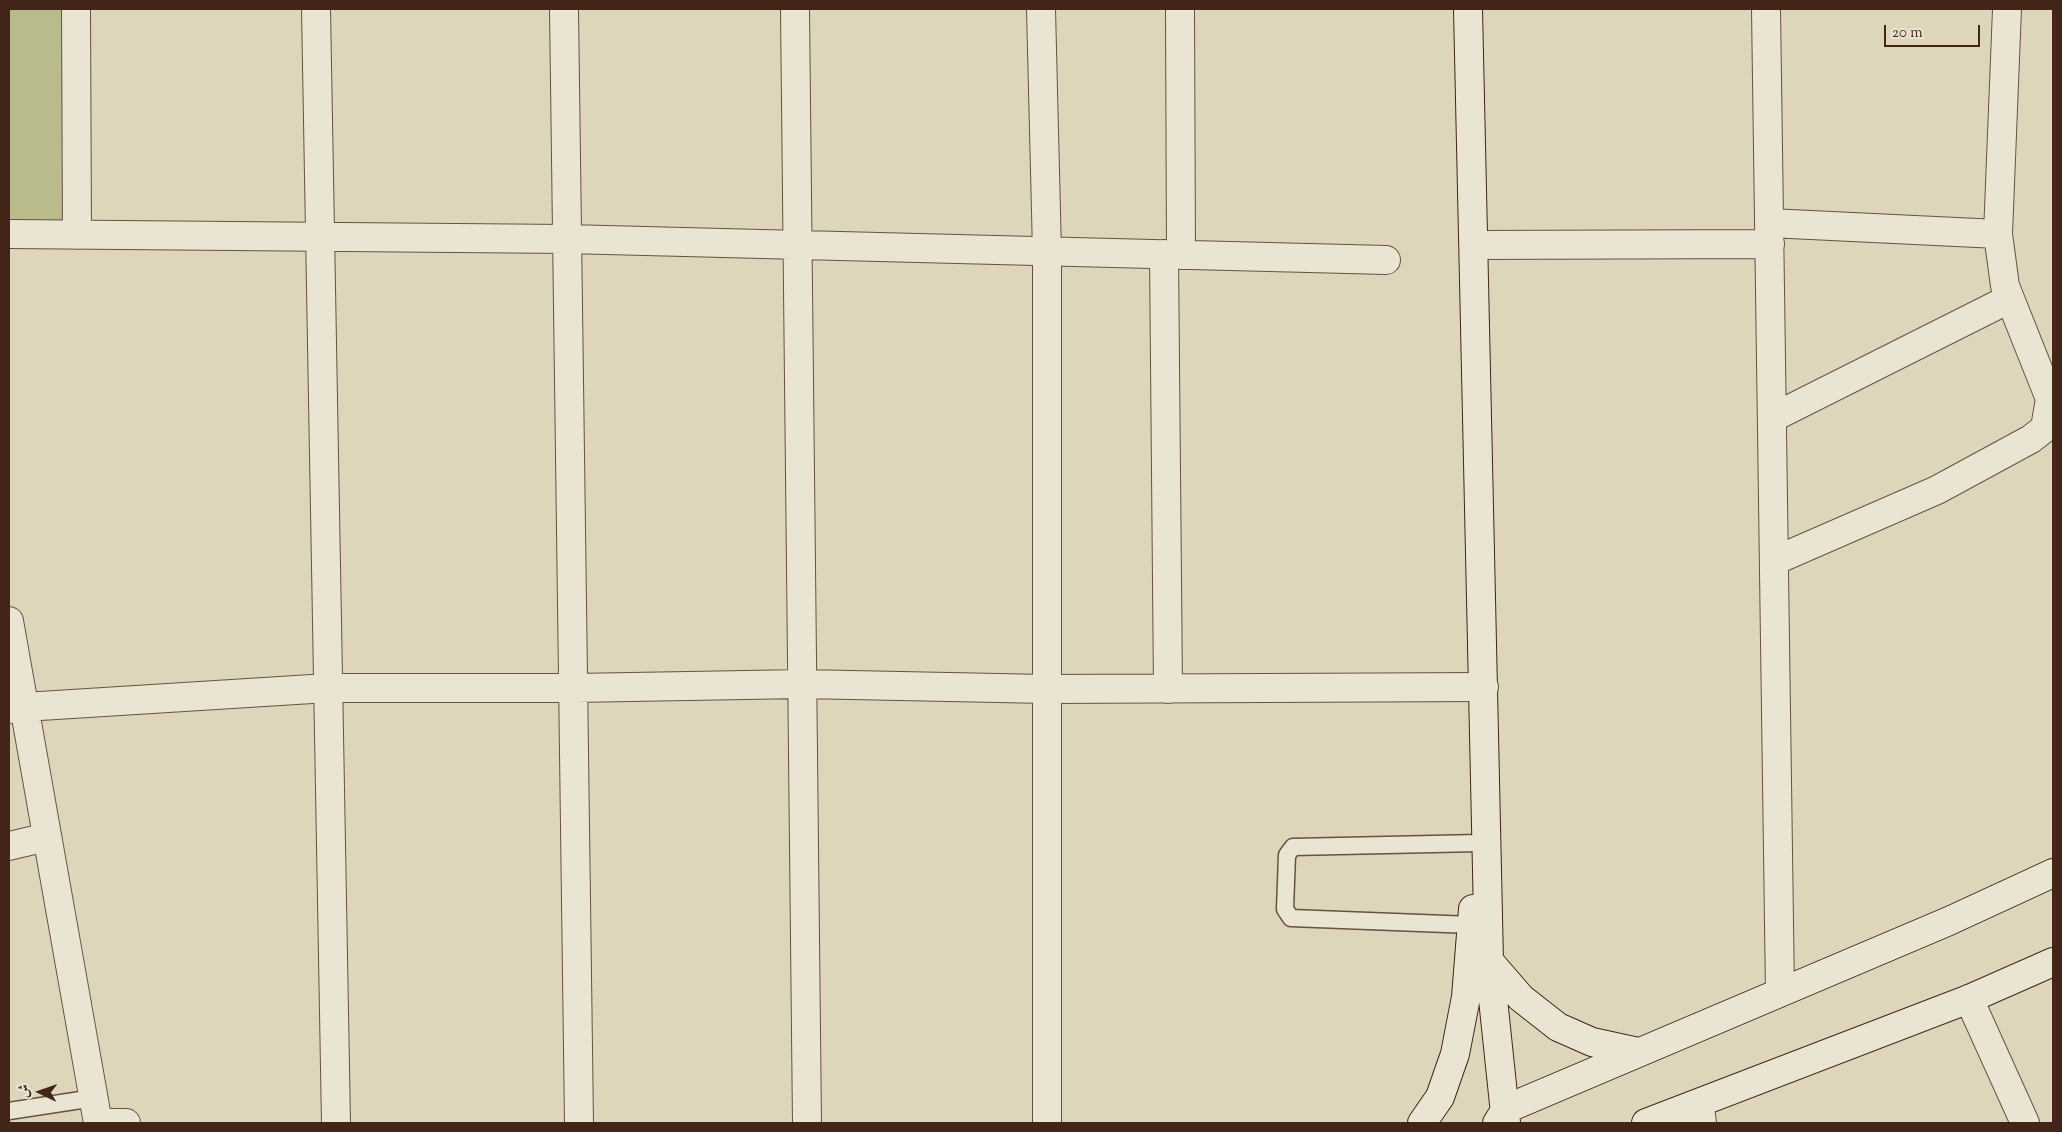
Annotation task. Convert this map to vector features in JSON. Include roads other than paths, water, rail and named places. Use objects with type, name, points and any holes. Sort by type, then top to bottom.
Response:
[{"type":"street","points":[[76,9],[77,235]]},
{"type":"street","points":[[316,9],[336,1123]]},
{"type":"street","points":[[564,9],[579,1123]]},
{"type":"street","points":[[794,9],[806,1123]]},
{"type":"street","points":[[1041,9],[1047,252],[1047,1123]]},
{"type":"street","points":[[1168,689],[1173,255],[1180,9]]},
{"type":"street","points":[[1468,9],[1489,961],[1503,1119],[1638,1052],[1949,921],[2053,873]]},
{"type":"street","points":[[1766,9],[1780,992]]},
{"type":"street","points":[[1774,561],[1937,490],[2031,439],[2045,428],[2050,399],[2009,299],[2005,286],[1998,234],[2006,9]]},
{"type":"street","points":[[9,234],[567,239],[1386,260]]},
{"type":"street","points":[[1474,245],[1769,234],[1998,234]]},
{"type":"street","points":[[1772,418],[2009,299]]},
{"type":"street","points":[[9,621],[16,708],[47,837],[97,1115],[126,1123]]},
{"type":"street","points":[[16,708],[328,688],[574,688],[802,684],[1047,689],[1484,687]]},
{"type":"street","points":[[1422,1123],[1440,1097],[1455,1054],[1466,997],[1485,774]]},
{"type":"street","points":[[9,846],[47,837]]},
{"type":"street","points":[[1489,961],[1521,998],[1558,1027],[1592,1042],[1638,1052]]},
{"type":"street","points":[[1646,1123],[1970,999],[2053,962]]},
{"type":"street","points":[[1970,999],[2024,1123]]},
{"type":"street","points":[[1698,1121],[1725,1094]]},
{"type":"lane","points":[[1472,925],[1290,918],[1285,909],[1287,855],[1293,846],[1479,843]]},
{"type":"lane","points":[[9,1111],[97,1115]]}]
